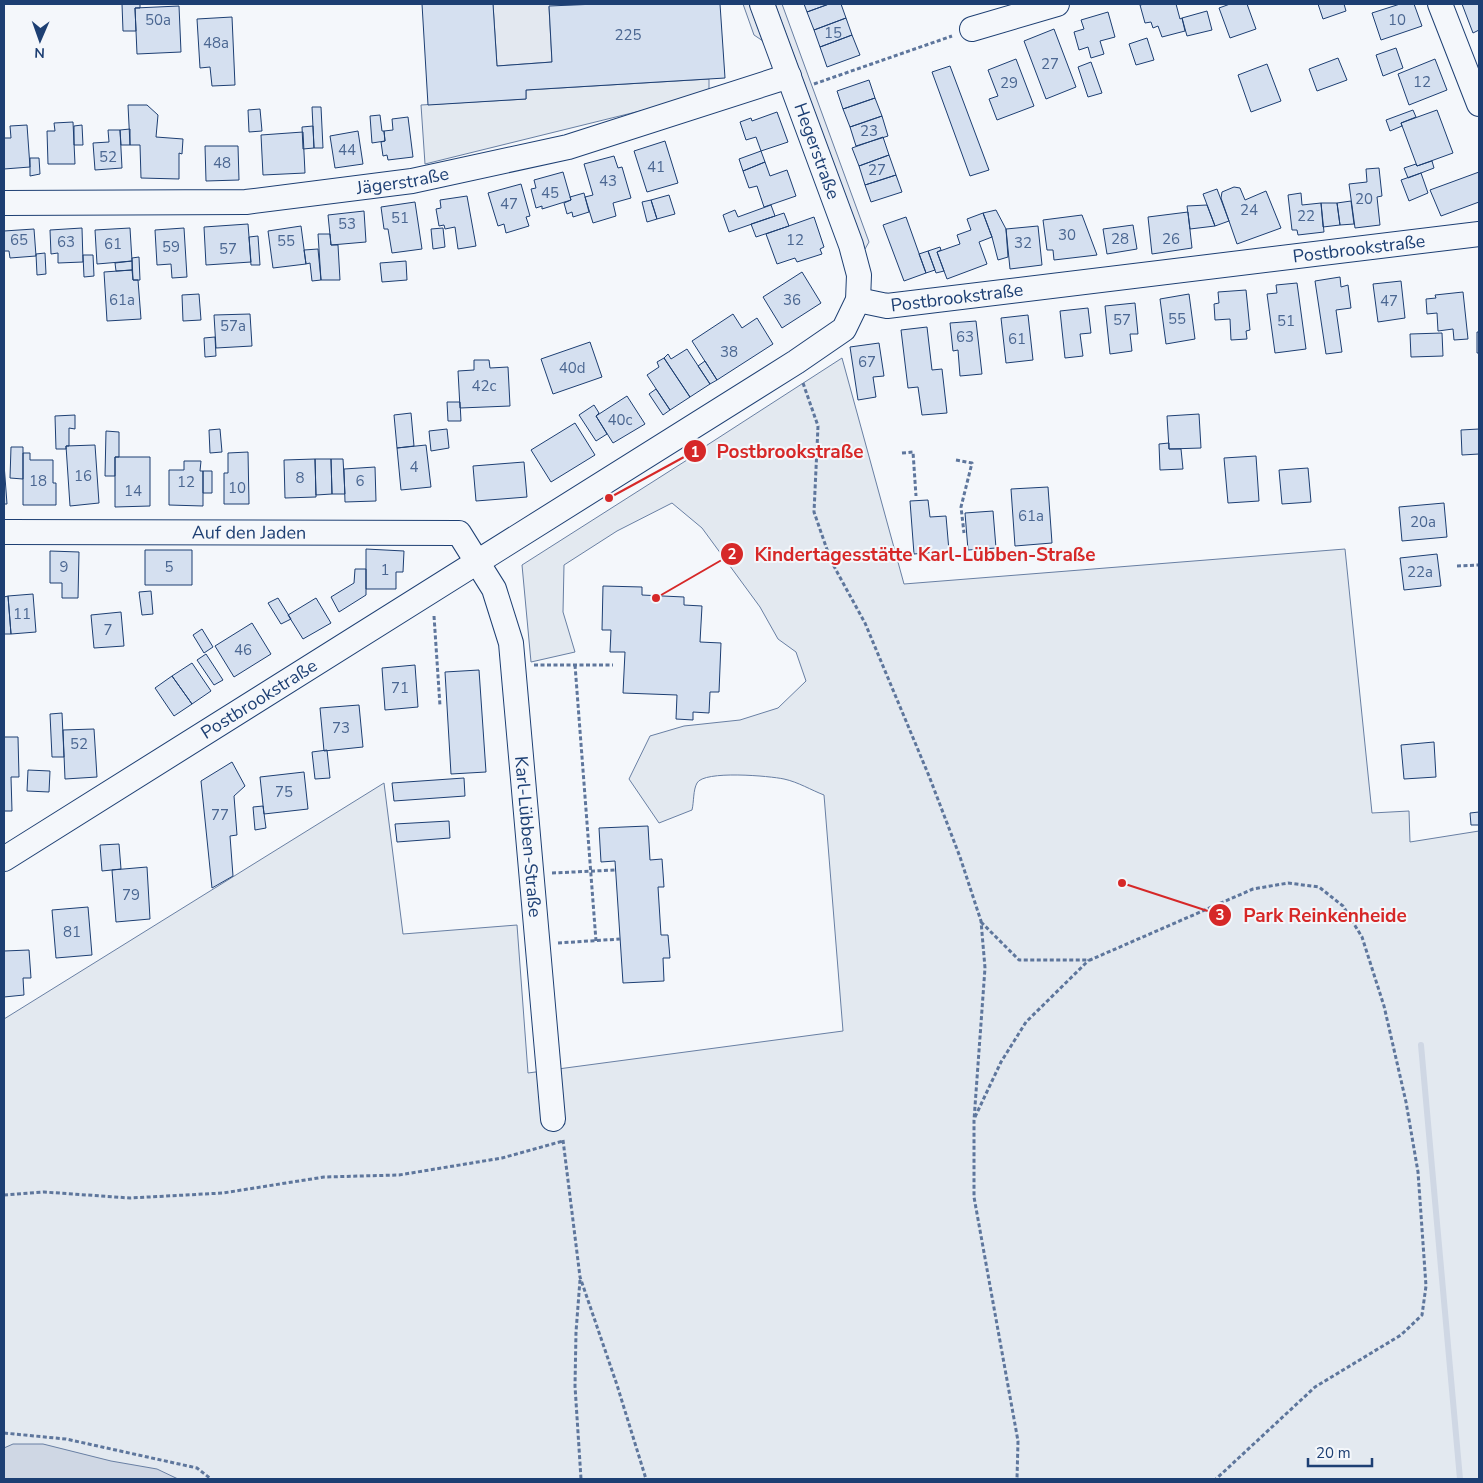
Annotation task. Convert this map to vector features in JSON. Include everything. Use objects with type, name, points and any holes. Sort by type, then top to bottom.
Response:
[{"type":"street","name":"Hegerstraße","points":[[762,4],[851,245],[859,275],[858,300]]},
{"type":"street","points":[[972,29],[1057,4]]},
{"type":"street","points":[[1440,4],[1479,104]]},
{"type":"street","name":"Jägerstraße","points":[[4,203],[246,202],[412,181],[568,147],[792,83]]},
{"type":"street","name":"Postbrookstraße","points":[[4,859],[796,362],[844,329],[858,300],[887,306],[1479,234]]},
{"type":"street","name":"Auf den Jaden","points":[[4,532],[459,533],[478,561]]},
{"type":"street","name":"Karl-Lübben-Straße","points":[[478,561],[494,589],[511,643],[553,1119]]},
{"type":"path","points":[[792,83],[972,29]]},
{"type":"path","points":[[796,362],[818,426],[814,512],[831,561],[865,624],[929,776],[960,857],[981,921],[985,968],[974,1120],[974,1197],[1018,1440],[1017,1479]]},
{"type":"path","points":[[902,453],[913,452],[916,496]]},
{"type":"path","points":[[956,460],[972,463],[961,507],[964,533]]},
{"type":"path","points":[[1457,566],[1479,565]]},
{"type":"path","points":[[432,590],[440,706]]},
{"type":"path","points":[[575,665],[596,941]]},
{"type":"path","points":[[513,666],[613,665]]},
{"type":"path","points":[[532,875],[616,870]]},
{"type":"path","points":[[974,1120],[1001,1062],[1026,1022],[1090,960],[1253,889],[1288,883],[1318,887],[1344,906],[1362,938],[1384,1006],[1406,1102],[1418,1172],[1426,1286],[1422,1315],[1401,1335],[1315,1387],[1216,1479]]},
{"type":"path","points":[[981,921],[1019,960],[1090,960]]},
{"type":"path","points":[[538,945],[620,939]]},
{"type":"path","points":[[553,1119],[563,1141],[580,1277],[575,1386],[581,1479]]},
{"type":"path","points":[[4,1195],[44,1192],[130,1198],[224,1192],[324,1177],[399,1175],[502,1158],[563,1141]]},
{"type":"path","points":[[580,1277],[617,1385],[646,1479]]},
{"type":"path","points":[[4,1433],[66,1439],[197,1468],[211,1479]]},
{"type":"shaded area","points":[[493,4],[597,4],[549,7],[552,62],[497,66]]},
{"type":"shaded area","points":[[743,4],[749,4],[763,41],[754,35]]},
{"type":"shaded area","points":[[775,4],[782,4],[869,242],[865,249]]},
{"type":"shaded area","points":[[709,79],[709,94],[425,164],[421,105],[526,99],[526,90]]},
{"type":"shaded area","points":[[842,358],[904,584],[1345,549],[1372,813],[1409,811],[1410,842],[1479,831],[1479,1479],[4,1479],[4,1019],[384,783],[403,934],[517,925],[528,1073],[843,1031],[824,795],[784,779],[738,775],[712,776],[702,779],[697,783],[692,810],[659,823],[629,779],[650,736],[684,726],[740,720],[778,708],[806,681],[796,652],[778,639],[760,607],[702,528],[672,503],[617,531],[564,565],[563,612],[575,652],[531,662],[522,565],[698,453],[698,451]]},
{"type":"shaded area","points":[[13,1444],[43,1444],[111,1461],[157,1469],[178,1479],[4,1479],[4,1448]]},
{"type":"building","points":[[122,4],[140,4],[140,8],[135,8],[136,31],[123,31]]},
{"type":"building","points":[[422,4],[493,4],[497,66],[552,62],[549,6],[720,4],[725,78],[526,90],[526,99],[428,105]]},
{"type":"building","points":[[804,4],[829,4],[807,12]]},
{"type":"building","points":[[829,4],[841,4],[846,18],[814,30],[807,12]]},
{"type":"building","points":[[1176,4],[1185,31],[1162,37],[1158,26],[1153,28],[1151,22],[1145,23],[1140,5]]},
{"type":"building","points":[[1230,4],[1247,4],[1256,29],[1230,38],[1219,8]]},
{"type":"building","points":[[1318,4],[1344,4],[1346,11],[1323,19]]},
{"type":"building","points":[[1400,4],[1414,4],[1422,26],[1381,40],[1372,13]]},
{"type":"building","points":[[1462,4],[1479,4],[1479,30],[1473,33]]},
{"type":"building","points":[[179,6],[181,52],[137,54],[135,8]]},
{"type":"building","points":[[1207,11],[1212,30],[1187,36],[1182,18]]},
{"type":"building","points":[[1108,12],[1115,37],[1100,41],[1104,54],[1091,58],[1088,47],[1079,50],[1074,32],[1084,29],[1081,20]]},
{"type":"building","points":[[232,17],[235,85],[212,86],[210,67],[200,68],[197,19]]},
{"type":"building","points":[[846,18],[852,35],[820,47],[814,30]]},
{"type":"building","points":[[1054,29],[1076,87],[1046,99],[1024,41]]},
{"type":"building","points":[[852,35],[860,55],[827,67],[820,47]]},
{"type":"building","points":[[1147,38],[1154,60],[1136,65],[1129,44]]},
{"type":"building","points":[[1396,48],[1403,68],[1383,76],[1376,55]]},
{"type":"building","points":[[1338,58],[1347,80],[1317,91],[1309,69]]},
{"type":"building","points":[[1016,59],[1034,106],[997,120],[989,99],[998,96],[988,70]]},
{"type":"building","points":[[1435,59],[1447,90],[1409,105],[1398,74]]},
{"type":"building","points":[[1091,62],[1102,93],[1088,97],[1078,67]]},
{"type":"building","points":[[1267,64],[1281,101],[1251,112],[1238,75]]},
{"type":"building","points":[[950,66],[989,170],[970,176],[932,72]]},
{"type":"building","points":[[869,80],[875,98],[843,109],[837,91]]},
{"type":"building","points":[[875,98],[882,116],[850,127],[843,109]]},
{"type":"building","points":[[128,105],[147,105],[158,115],[156,137],[183,139],[182,154],[179,153],[179,179],[141,178],[140,145],[130,145]]},
{"type":"building","points":[[312,107],[321,107],[323,148],[314,148]]},
{"type":"building","points":[[260,109],[262,131],[249,132],[248,110]]},
{"type":"building","points":[[1413,110],[1416,117],[1401,123],[1402,126],[1390,131],[1386,120]]},
{"type":"building","points":[[1437,110],[1453,153],[1417,166],[1401,123]]},
{"type":"building","points":[[777,112],[788,142],[761,151],[756,137],[746,140],[740,122],[751,118],[752,121]]},
{"type":"building","points":[[380,115],[385,141],[372,143],[370,116]]},
{"type":"building","points":[[882,116],[888,136],[856,146],[850,127]]},
{"type":"building","points":[[408,117],[413,157],[388,160],[387,155],[383,156],[381,142],[385,141],[384,131],[393,130],[392,119]]},
{"type":"building","points":[[73,122],[75,164],[48,164],[47,131],[55,131],[54,123]]},
{"type":"building","points":[[27,125],[30,167],[4,169],[4,138],[11,138],[10,126]]},
{"type":"building","points":[[82,125],[83,145],[74,145],[74,126]]},
{"type":"building","points":[[313,126],[314,148],[303,149],[302,127]]},
{"type":"building","points":[[130,129],[130,145],[121,145],[120,130]]},
{"type":"building","points":[[108,130],[120,130],[122,168],[95,170],[93,143],[109,142]]},
{"type":"building","points":[[358,131],[363,164],[335,168],[330,136]]},
{"type":"building","points":[[303,132],[305,173],[263,175],[261,135]]},
{"type":"building","points":[[883,137],[889,155],[859,166],[852,148]]},
{"type":"building","points":[[665,141],[678,183],[647,192],[634,151]]},
{"type":"building","points":[[205,146],[238,146],[239,180],[206,181]]},
{"type":"building","points":[[761,151],[765,162],[743,171],[739,159]]},
{"type":"building","points":[[889,155],[896,175],[865,185],[859,166]]},
{"type":"building","points":[[614,156],[618,168],[622,167],[631,198],[613,203],[616,216],[593,223],[585,197],[593,195],[584,164]]},
{"type":"building","points":[[30,158],[39,158],[40,174],[30,176]]},
{"type":"building","points":[[1432,161],[1434,168],[1408,178],[1404,168]]},
{"type":"building","points":[[765,162],[770,176],[787,170],[796,196],[764,207],[757,186],[749,188],[743,171]]},
{"type":"building","points":[[1379,168],[1382,196],[1377,197],[1380,225],[1355,228],[1349,184],[1367,182],[1366,169]]},
{"type":"building","points":[[563,172],[571,200],[542,209],[542,206],[536,208],[531,189],[536,188],[534,180]]},
{"type":"building","points":[[1479,172],[1479,202],[1441,216],[1430,190]]},
{"type":"building","points":[[1421,173],[1428,193],[1409,201],[1401,180]]},
{"type":"building","points":[[896,175],[902,192],[871,202],[865,185]]},
{"type":"building","points":[[521,184],[530,216],[526,217],[529,226],[506,233],[504,224],[498,226],[488,193]]},
{"type":"building","points":[[1234,187],[1240,188],[1245,200],[1266,191],[1281,228],[1237,244],[1221,198],[1222,192]]},
{"type":"building","points":[[1217,189],[1229,221],[1215,226],[1203,194]]},
{"type":"building","points":[[584,193],[589,212],[573,217],[572,212],[567,214],[564,203],[571,200],[570,197]]},
{"type":"building","points":[[1301,193],[1302,205],[1321,203],[1324,232],[1298,235],[1297,230],[1292,230],[1288,195]]},
{"type":"building","points":[[669,195],[675,214],[657,219],[651,200]]},
{"type":"building","points":[[467,196],[476,246],[458,249],[455,227],[445,229],[444,225],[439,226],[436,209],[441,208],[440,200]]},
{"type":"building","points":[[651,200],[657,219],[647,222],[642,202]]},
{"type":"building","points":[[1351,201],[1354,224],[1340,225],[1337,203]]},
{"type":"building","points":[[415,202],[422,249],[392,253],[388,229],[384,229],[381,207]]},
{"type":"building","points":[[1321,203],[1337,203],[1340,225],[1323,227]]},
{"type":"building","points":[[771,205],[775,216],[729,232],[723,215],[735,210],[738,217]]},
{"type":"building","points":[[1207,205],[1215,226],[1190,229],[1187,206]]},
{"type":"building","points":[[996,210],[1006,229],[1008,257],[998,260],[983,213]]},
{"type":"building","points":[[364,211],[366,242],[331,245],[328,215]]},
{"type":"building","points":[[1188,212],[1192,248],[1152,254],[1148,217]]},
{"type":"building","points":[[784,213],[789,226],[756,237],[751,224]]},
{"type":"building","points":[[983,213],[992,237],[979,242],[987,264],[947,279],[937,252],[960,244],[957,235],[971,230],[967,219]]},
{"type":"building","points":[[1082,215],[1097,255],[1054,260],[1053,250],[1047,250],[1043,220]]},
{"type":"building","points":[[814,217],[824,247],[820,249],[822,254],[797,262],[795,258],[777,264],[766,234]]},
{"type":"building","points":[[906,217],[926,273],[904,281],[883,225]]},
{"type":"building","points":[[248,224],[251,262],[206,265],[204,227]]},
{"type":"building","points":[[1133,225],[1137,249],[1107,254],[1103,229]]},
{"type":"building","points":[[301,226],[306,264],[273,268],[268,231]]},
{"type":"building","points":[[1038,226],[1042,265],[1010,269],[1006,229]]},
{"type":"building","points":[[82,228],[83,262],[58,263],[58,253],[51,254],[50,230]]},
{"type":"building","points":[[130,228],[132,261],[97,264],[95,230]]},
{"type":"building","points":[[184,228],[187,277],[172,278],[171,264],[157,265],[155,230]]},
{"type":"building","points":[[443,228],[445,247],[433,249],[431,229]]},
{"type":"building","points":[[34,229],[36,256],[10,258],[9,251],[4,251],[4,231]]},
{"type":"building","points":[[318,234],[330,234],[331,245],[338,245],[340,280],[321,280]]},
{"type":"building","points":[[258,236],[260,265],[251,265],[249,237]]},
{"type":"building","points":[[940,247],[941,250],[937,252],[944,271],[936,273],[928,251]]},
{"type":"building","points":[[318,249],[321,280],[312,281],[310,263],[306,264],[304,250]]},
{"type":"building","points":[[928,251],[935,270],[926,273],[919,254]]},
{"type":"building","points":[[45,253],[46,274],[37,275],[36,254]]},
{"type":"building","points":[[83,255],[93,255],[94,276],[84,277]]},
{"type":"building","points":[[139,257],[140,280],[133,280],[132,258]]},
{"type":"building","points":[[132,261],[132,270],[116,271],[115,263]]},
{"type":"building","points":[[406,261],[407,280],[382,282],[380,263]]},
{"type":"building","points":[[132,270],[133,280],[138,280],[141,319],[107,321],[104,272]]},
{"type":"building","points":[[802,272],[821,303],[782,328],[763,297]]},
{"type":"building","points":[[1340,277],[1341,287],[1348,285],[1351,308],[1336,310],[1342,352],[1326,354],[1315,281]]},
{"type":"building","points":[[1401,281],[1405,318],[1378,322],[1373,284]]},
{"type":"building","points":[[1297,283],[1306,349],[1275,353],[1267,294],[1277,293],[1276,285]]},
{"type":"building","points":[[1246,290],[1250,330],[1246,331],[1247,339],[1231,340],[1230,319],[1215,320],[1214,304],[1219,303],[1218,292]]},
{"type":"building","points":[[1463,292],[1468,339],[1454,340],[1453,329],[1438,331],[1437,313],[1427,314],[1426,299],[1436,298],[1435,295]]},
{"type":"building","points":[[199,294],[201,320],[183,321],[182,295]]},
{"type":"building","points":[[1189,294],[1195,339],[1166,344],[1160,299]]},
{"type":"building","points":[[1135,303],[1138,334],[1130,334],[1132,351],[1110,354],[1105,306]]},
{"type":"building","points":[[1088,308],[1091,333],[1080,334],[1083,356],[1065,358],[1060,311]]},
{"type":"building","points":[[250,314],[252,346],[216,348],[214,315]]},
{"type":"building","points":[[733,314],[742,328],[757,318],[773,344],[717,380],[692,341]]},
{"type":"building","points":[[1028,315],[1033,360],[1006,363],[1001,318]]},
{"type":"building","points":[[976,321],[982,374],[960,376],[958,350],[953,351],[950,323]]},
{"type":"building","points":[[927,327],[932,370],[942,369],[947,413],[922,415],[918,387],[908,388],[901,330]]},
{"type":"building","points":[[1477,332],[1479,332],[1479,353],[1477,353]]},
{"type":"building","points":[[1442,333],[1443,356],[1411,357],[1410,334]]},
{"type":"building","points":[[215,337],[216,356],[205,357],[204,338]]},
{"type":"building","points":[[590,342],[602,377],[553,394],[541,359]]},
{"type":"building","points":[[879,343],[884,376],[873,377],[876,397],[858,400],[850,347]]},
{"type":"building","points":[[687,349],[710,384],[690,397],[664,358],[668,354],[671,359]]},
{"type":"building","points":[[664,358],[690,397],[670,410],[647,375],[659,367],[657,362]]},
{"type":"building","points":[[474,360],[489,360],[490,368],[508,367],[510,406],[460,408],[458,371],[474,370]]},
{"type":"building","points":[[705,361],[717,380],[710,384],[698,366]]},
{"type":"building","points":[[656,389],[670,410],[663,415],[649,394]]},
{"type":"building","points":[[627,396],[645,424],[613,443],[596,416]]},
{"type":"building","points":[[447,402],[460,402],[461,421],[448,421]]},
{"type":"building","points":[[594,405],[599,413],[596,416],[607,434],[596,441],[579,415]]},
{"type":"building","points":[[411,413],[414,446],[397,448],[394,415]]},
{"type":"building","points":[[1199,414],[1201,448],[1169,449],[1167,416]]},
{"type":"building","points":[[75,415],[75,429],[69,428],[69,446],[66,446],[66,449],[56,449],[55,416]]},
{"type":"building","points":[[575,423],[595,455],[551,482],[531,450]]},
{"type":"building","points":[[220,429],[222,452],[210,453],[209,430]]},
{"type":"building","points":[[447,429],[449,448],[431,451],[429,431]]},
{"type":"building","points":[[1479,429],[1479,454],[1462,455],[1461,430]]},
{"type":"building","points":[[106,431],[119,432],[119,457],[115,457],[115,476],[105,476]]},
{"type":"building","points":[[1169,443],[1169,449],[1181,449],[1183,469],[1160,470],[1159,444]]},
{"type":"building","points":[[95,445],[99,503],[70,506],[66,446]]},
{"type":"building","points":[[426,445],[431,487],[401,490],[397,448]]},
{"type":"building","points":[[11,447],[23,447],[23,479],[10,478]]},
{"type":"building","points":[[248,452],[249,504],[224,504],[224,473],[228,473],[228,453]]},
{"type":"building","points":[[23,453],[30,453],[30,460],[53,460],[53,483],[56,483],[56,505],[23,505]]},
{"type":"building","points":[[1256,456],[1259,501],[1228,503],[1224,458]]},
{"type":"building","points":[[115,457],[150,457],[150,506],[115,507]]},
{"type":"building","points":[[315,459],[316,497],[285,498],[284,460]]},
{"type":"building","points":[[315,459],[331,459],[332,494],[316,495]]},
{"type":"building","points":[[331,459],[343,459],[345,494],[332,494]]},
{"type":"building","points":[[184,461],[201,461],[200,471],[203,471],[203,506],[169,505],[169,470],[184,470]]},
{"type":"building","points":[[524,462],[527,497],[476,501],[473,466]]},
{"type":"building","points":[[4,464],[7,504],[4,504]]},
{"type":"building","points":[[375,467],[376,501],[345,502],[344,469]]},
{"type":"building","points":[[1308,468],[1311,502],[1282,504],[1279,470]]},
{"type":"building","points":[[203,471],[212,471],[212,493],[203,493]]},
{"type":"building","points":[[1048,487],[1052,543],[1015,546],[1011,489]]},
{"type":"building","points":[[928,500],[930,517],[946,516],[949,551],[914,554],[910,501]]},
{"type":"building","points":[[1444,503],[1447,537],[1402,541],[1399,507]]},
{"type":"building","points":[[993,511],[996,548],[968,550],[965,513]]},
{"type":"building","points":[[366,549],[404,551],[403,572],[396,572],[396,589],[366,589]]},
{"type":"building","points":[[145,550],[192,550],[192,585],[145,585]]},
{"type":"building","points":[[50,551],[79,552],[78,598],[62,598],[62,583],[50,583]]},
{"type":"building","points":[[1437,554],[1441,586],[1404,590],[1400,558]]},
{"type":"building","points":[[355,569],[366,569],[366,595],[339,612],[331,597],[354,583]]},
{"type":"building","points":[[603,586],[642,587],[642,595],[684,597],[684,605],[702,606],[700,642],[721,643],[719,692],[710,692],[709,713],[693,712],[693,720],[676,719],[677,695],[623,693],[625,652],[610,652],[611,630],[602,630]]},
{"type":"building","points":[[151,591],[153,614],[142,615],[139,592]]},
{"type":"building","points":[[33,594],[36,632],[11,634],[8,596]]},
{"type":"building","points":[[8,596],[11,634],[4,634],[4,597]]},
{"type":"building","points":[[278,598],[291,619],[281,624],[268,603]]},
{"type":"building","points":[[316,598],[331,623],[303,639],[288,615]]},
{"type":"building","points":[[121,612],[124,646],[94,648],[91,615]]},
{"type":"building","points":[[252,623],[271,654],[234,677],[215,646]]},
{"type":"building","points":[[202,629],[213,647],[204,653],[193,635]]},
{"type":"building","points":[[206,654],[223,680],[214,685],[197,660]]},
{"type":"building","points":[[192,663],[211,691],[192,704],[172,676]]},
{"type":"building","points":[[415,665],[418,707],[385,710],[382,668]]},
{"type":"building","points":[[479,670],[486,772],[451,774],[445,672]]},
{"type":"building","points":[[172,676],[192,704],[174,716],[155,688]]},
{"type":"building","points":[[359,705],[363,747],[324,751],[320,708]]},
{"type":"building","points":[[62,713],[64,757],[52,757],[50,714]]},
{"type":"building","points":[[94,729],[97,777],[65,779],[63,730]]},
{"type":"building","points":[[4,737],[18,737],[19,777],[11,777],[12,811],[4,811]]},
{"type":"building","points":[[1434,742],[1436,777],[1404,779],[1401,745]]},
{"type":"building","points":[[327,750],[330,778],[315,779],[312,752]]},
{"type":"building","points":[[232,762],[245,786],[234,796],[237,835],[230,836],[233,876],[212,888],[201,781]]},
{"type":"building","points":[[28,770],[50,771],[49,792],[27,791]]},
{"type":"building","points":[[304,772],[308,809],[264,814],[260,777]]},
{"type":"building","points":[[464,778],[465,796],[394,801],[392,783]]},
{"type":"building","points":[[263,806],[266,828],[255,830],[253,807]]},
{"type":"building","points":[[1479,812],[1479,825],[1471,825],[1470,813]]},
{"type":"building","points":[[449,821],[450,838],[397,842],[395,824]]},
{"type":"building","points":[[648,826],[650,860],[662,859],[664,887],[658,887],[661,935],[668,935],[670,958],[663,958],[664,981],[623,983],[615,861],[601,862],[599,828]]},
{"type":"building","points":[[119,844],[121,869],[102,871],[100,845]]},
{"type":"building","points":[[147,867],[150,919],[116,922],[112,870]]},
{"type":"building","points":[[88,907],[92,955],[56,958],[52,910]]},
{"type":"building","points":[[29,950],[31,978],[23,978],[24,995],[4,997],[4,951]]},
{"type":"waterway","points":[[1421,1045],[1460,1479]]},
{"type":"place","name":"Postbrookstraße","points":[[609,498]]},
{"type":"place","name":"Kindertagesstätte Karl-Lübben-Straße","points":[[656,598]]},
{"type":"place","name":"Park Reinkenheide","points":[[1122,883]]}]
